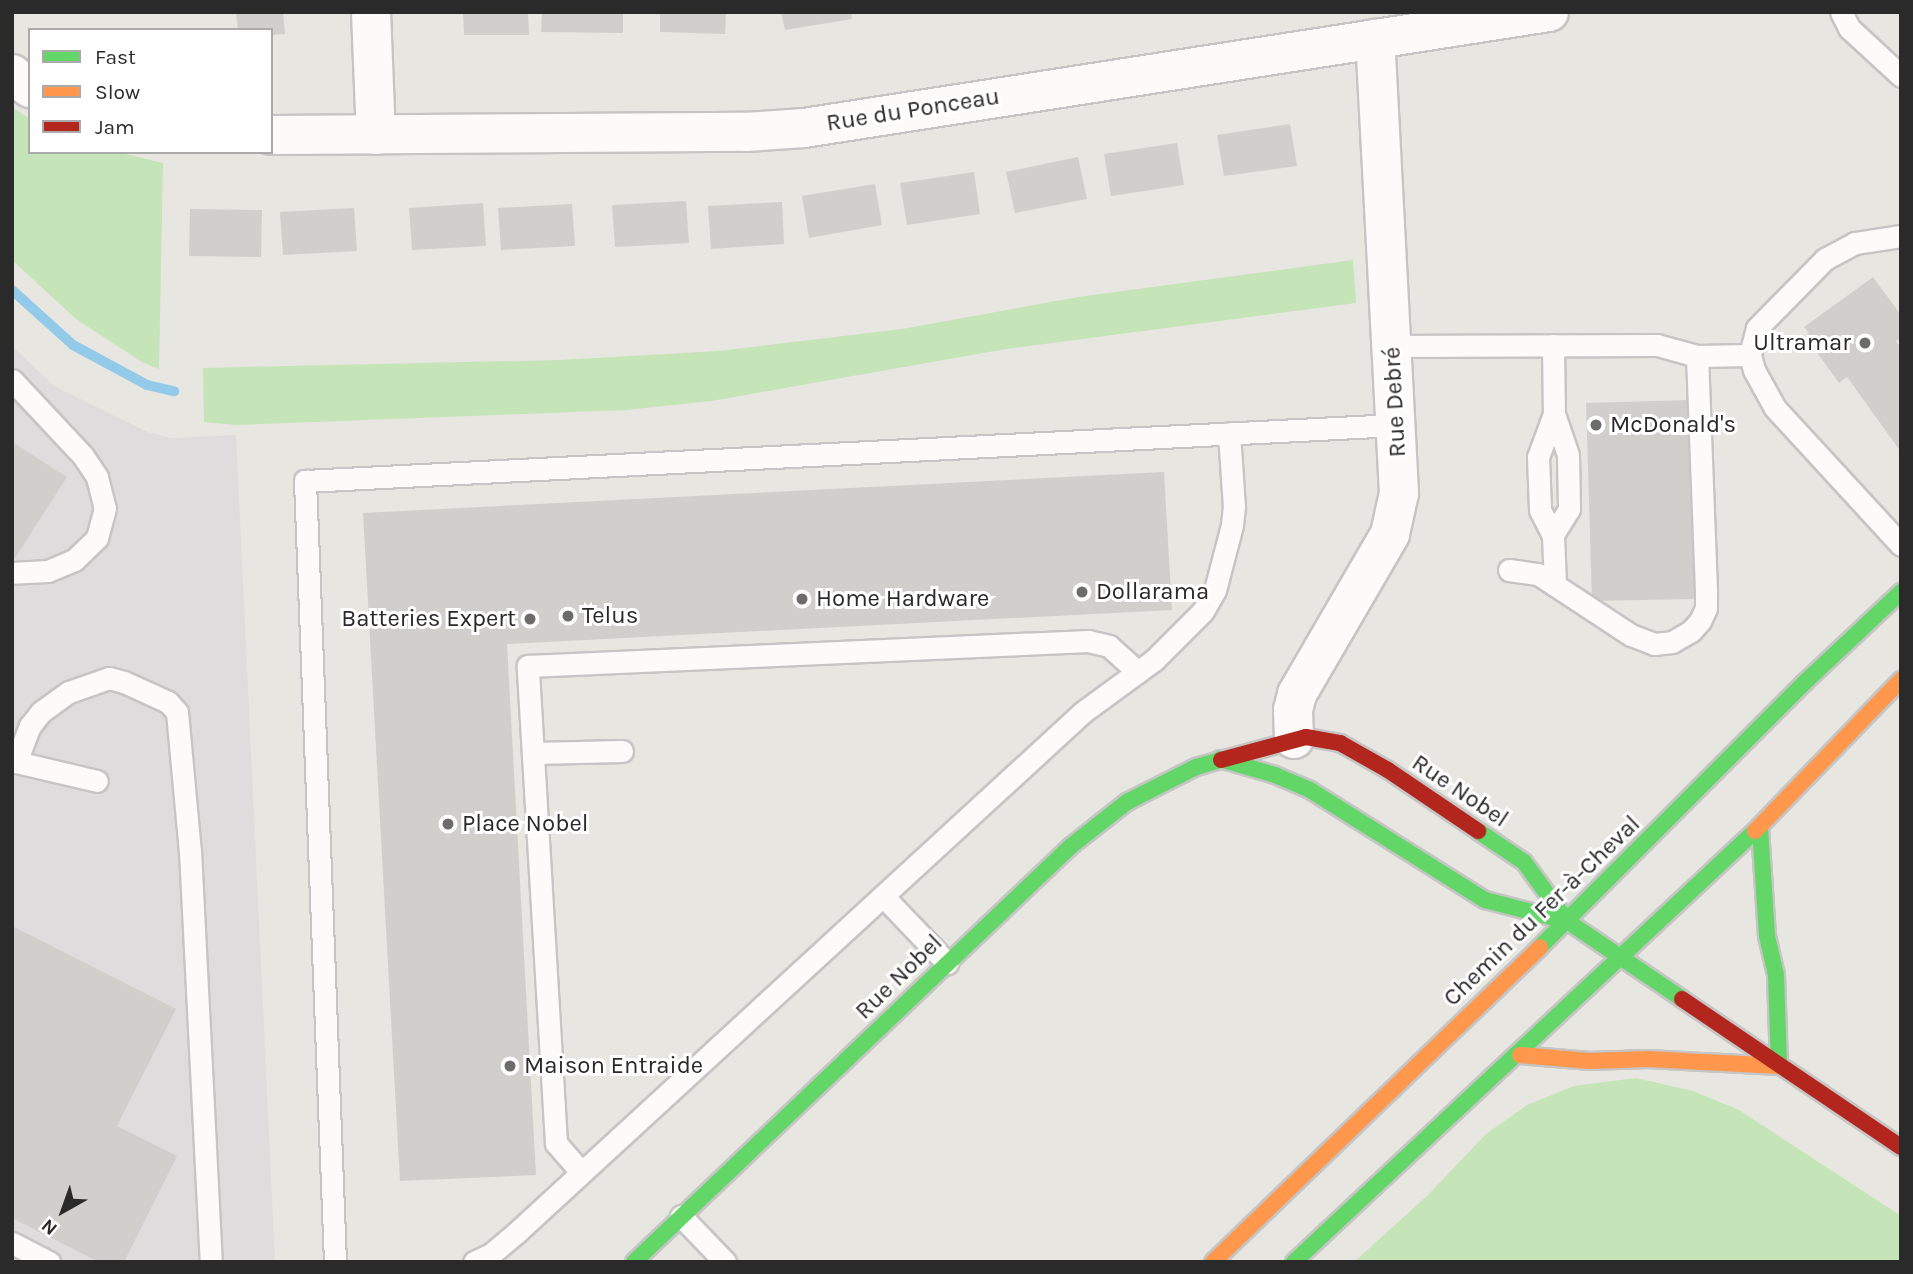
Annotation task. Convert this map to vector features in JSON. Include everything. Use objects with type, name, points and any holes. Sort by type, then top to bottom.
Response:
[{"type":"street","points":[[371,12],[376,135]]},
{"type":"street","name":"Rue du Ponceau","points":[[273,135],[746,132],[804,128],[1549,12]]},
{"type":"street","name":"Rue Debré","points":[[1294,739],[1293,710],[1297,694],[1390,534],[1399,493],[1375,39]]},
{"type":"street","points":[[12,74],[28,86]]},
{"type":"street","name":"Chemin du Fer-à-Cheval","points":[[1213,1262],[1566,921],[1804,683],[1901,592]]},
{"type":"street","points":[[1294,1262],[1520,1055],[1760,828],[1901,680]]},
{"type":"street","name":"Rue Nobel","points":[[634,1262],[947,963],[1103,820],[1173,777],[1220,760],[1294,739],[1306,737],[1340,743],[1388,770],[1524,862],[1566,921]]},
{"type":"street","name":"Rue Nobel","points":[[1220,760],[1275,775],[1310,790],[1351,813],[1485,900],[1566,921],[1901,1147]]},
{"type":"street","points":[[1520,1055],[1590,1061],[1647,1059],[1779,1066],[1776,975],[1767,936],[1760,828]]},
{"type":"lane","points":[[1841,12],[1849,28],[1901,76]]},
{"type":"lane","points":[[1901,236],[1855,243],[1825,259],[1757,328],[1750,355],[1754,370],[1776,408],[1901,544]]},
{"type":"lane","points":[[1553,345],[1554,414],[1568,455],[1569,509],[1553,535]]},
{"type":"lane","points":[[1392,346],[1657,345],[1697,356],[1750,355]]},
{"type":"lane","points":[[1510,570],[1527,570],[1555,585],[1631,635],[1654,644],[1672,642],[1691,631],[1700,621],[1706,608],[1706,590],[1697,356]]},
{"type":"lane","points":[[12,380],[83,456],[96,477],[105,509],[97,538],[74,560],[48,572],[12,573]]},
{"type":"lane","points":[[1554,414],[1538,457],[1540,510],[1553,535],[1555,585]]},
{"type":"lane","points":[[335,1262],[305,481],[1395,425]]},
{"type":"lane","points":[[474,1262],[491,1254],[516,1233],[1083,712],[1138,671],[1203,611],[1215,590],[1234,507],[1230,433]]},
{"type":"lane","points":[[581,1172],[556,1143],[528,666],[1088,641],[1109,646],[1138,671]]},
{"type":"lane","points":[[97,780],[14,762],[30,726],[41,712],[69,692],[109,678],[168,702],[177,712],[190,851],[211,1262]]},
{"type":"lane","points":[[534,753],[622,751]]},
{"type":"lane","points":[[883,896],[947,963]]},
{"type":"lane","points":[[681,1216],[725,1262]]},
{"type":"lane","points":[[12,1243],[48,1262]]},
{"type":"shaded area","points":[[12,346],[54,386],[147,432],[171,438],[236,435],[275,1262],[12,1262]]},
{"type":"green space","points":[[12,107],[28,118],[28,154],[125,154],[163,163],[159,369],[142,362],[76,319],[12,260]]},
{"type":"green space","points":[[1353,260],[1356,303],[1006,349],[711,401],[626,410],[236,425],[204,422],[203,368],[560,360],[719,351],[902,329],[1078,297]]},
{"type":"green space","points":[[1636,1078],[1693,1091],[1739,1110],[1901,1216],[1901,1262],[1354,1262],[1428,1195],[1486,1134],[1527,1105],[1574,1086]]},
{"type":"building","points":[[236,12],[283,12],[285,34],[273,35],[273,28],[238,28]]},
{"type":"building","points":[[463,12],[528,12],[529,35],[464,35]]},
{"type":"building","points":[[542,12],[623,12],[623,33],[541,32]]},
{"type":"building","points":[[660,12],[726,12],[725,34],[660,32]]},
{"type":"building","points":[[781,12],[851,12],[852,19],[785,30]]},
{"type":"building","points":[[1290,124],[1297,166],[1224,176],[1217,135]]},
{"type":"building","points":[[1177,143],[1184,185],[1111,196],[1104,154]]},
{"type":"building","points":[[1078,157],[1087,199],[1015,213],[1006,172]]},
{"type":"building","points":[[974,172],[980,214],[907,225],[900,183]]},
{"type":"building","points":[[875,184],[882,225],[809,238],[802,196]]},
{"type":"building","points":[[686,201],[689,243],[615,247],[612,205]]},
{"type":"building","points":[[782,202],[784,244],[711,249],[708,206]]},
{"type":"building","points":[[483,203],[486,246],[412,250],[409,208]]},
{"type":"building","points":[[572,204],[575,246],[501,250],[498,208]]},
{"type":"building","points":[[354,208],[357,251],[283,255],[280,212]]},
{"type":"building","points":[[190,209],[262,210],[261,257],[189,256]]},
{"type":"building","points":[[1873,277],[1901,315],[1901,338],[1896,341],[1901,348],[1901,452],[1847,377],[1839,383],[1805,336],[1809,333],[1804,327]]},
{"type":"building","points":[[1690,400],[1695,599],[1592,601],[1586,403]]},
{"type":"building","points":[[12,442],[67,477],[15,558],[12,556]]},
{"type":"building","name":"Place Nobel","points":[[1164,472],[1172,610],[507,644],[536,1175],[400,1181],[363,513]]},
{"type":"building","points":[[12,926],[176,1009],[117,1126],[177,1156],[124,1262],[99,1262],[12,1218]]},
{"type":"waterway","points":[[12,290],[73,345],[147,385],[174,391]]},
{"type":"traffic: fast","points":[[1540,947],[1804,683],[1901,592]]},
{"type":"traffic: fast","points":[[1220,759],[1275,775],[1310,790],[1485,900],[1567,921],[1682,999]]},
{"type":"traffic: fast","points":[[634,1262],[1071,846],[1127,802],[1196,767],[1221,760]]},
{"type":"traffic: fast","points":[[1760,828],[1767,936],[1776,975],[1779,1066]]},
{"type":"traffic: fast","points":[[1478,831],[1524,862],[1567,921]]},
{"type":"traffic: fast","points":[[1294,1262],[1755,831]]},
{"type":"traffic: slow","points":[[1755,831],[1901,680]]},
{"type":"traffic: slow","points":[[1213,1262],[1540,947]]},
{"type":"traffic: slow","points":[[1520,1055],[1590,1061],[1648,1059],[1779,1066]]},
{"type":"traffic: jam","points":[[1221,760],[1306,737],[1340,743],[1388,770],[1478,831]]},
{"type":"traffic: jam","points":[[1682,999],[1901,1147]]},
{"type":"place","name":"Ultramar","points":[[1865,343]]},
{"type":"place","name":"McDonald's","points":[[1596,425]]},
{"type":"place","name":"Dollarama","points":[[1082,592]]},
{"type":"place","name":"Home Hardware","points":[[802,599]]},
{"type":"place","name":"Telus","points":[[568,616]]},
{"type":"place","name":"Batteries Expert","points":[[530,619]]},
{"type":"place","name":"Place Nobel","points":[[448,824]]},
{"type":"place","name":"Maison Entraide","points":[[510,1066]]}]
